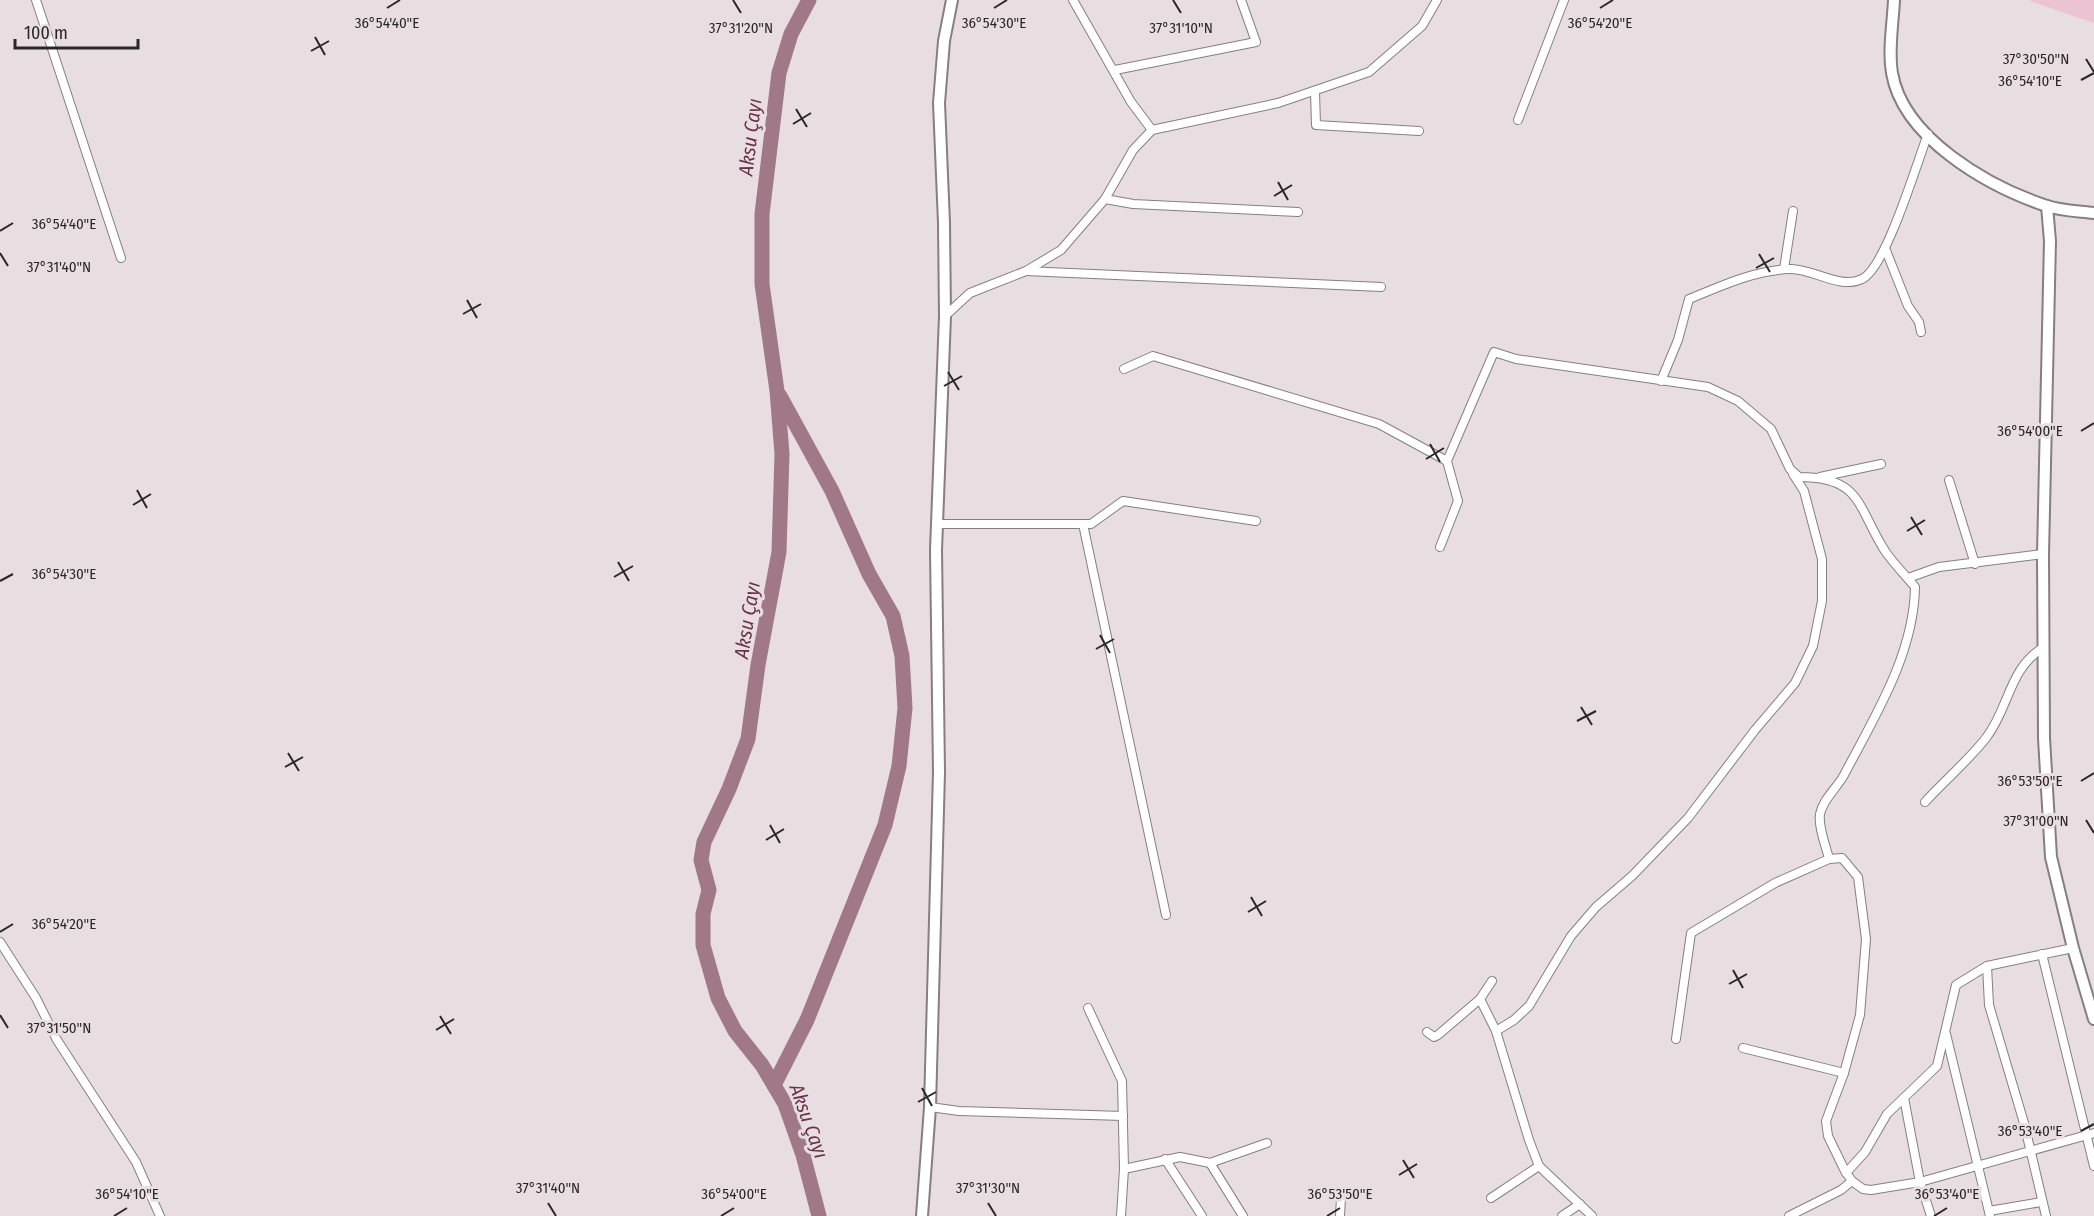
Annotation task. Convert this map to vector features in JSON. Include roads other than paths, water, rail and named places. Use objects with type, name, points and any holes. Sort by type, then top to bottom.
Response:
[{"type":"street","points":[[36,0],[121,258]]},
{"type":"street","points":[[922,1216],[930,1107],[939,772],[938,524],[945,316],[939,103],[944,41],[952,0]]},
{"type":"street","points":[[1073,0],[1094,40],[1115,70],[1131,102],[1152,130]]},
{"type":"street","points":[[1115,70],[1256,42],[1241,0]]},
{"type":"street","points":[[945,316],[970,293],[1026,271],[1061,250],[1105,199],[1133,150],[1152,130],[1315,92],[1369,72],[1422,26],[1437,0]]},
{"type":"street","points":[[1518,120],[1564,0]]},
{"type":"street","points":[[1894,0],[1892,73],[1900,98],[1928,134],[1968,170],[2047,206],[2094,213]]},
{"type":"street","points":[[1315,92],[1316,125],[1419,131]]},
{"type":"street","points":[[1661,381],[1677,340],[1689,299],[1729,282],[1784,269],[1793,268],[1851,283],[1863,279],[1870,273],[1885,248],[1928,134]]},
{"type":"street","points":[[1105,199],[1132,204],[1298,212]]},
{"type":"street","points":[[2047,206],[2050,241],[2043,554],[2044,738],[2051,856],[2073,948],[2094,1019]]},
{"type":"street","points":[[1784,269],[1793,211]]},
{"type":"street","points":[[1885,248],[1908,306],[1919,322],[1921,333]]},
{"type":"street","points":[[1026,271],[1381,287]]},
{"type":"street","points":[[1440,547],[1458,501],[1447,461],[1494,352],[1516,359],[1708,387],[1738,401],[1771,429],[1790,469],[1804,491],[1822,559],[1822,601],[1813,646],[1795,683],[1755,730],[1688,818],[1632,876],[1596,907],[1571,936],[1529,1006],[1514,1020],[1496,1031]]},
{"type":"street","points":[[1124,369],[1153,356],[1379,424],[1447,461]]},
{"type":"street","points":[[1790,469],[1799,477],[1819,477],[1881,464]]},
{"type":"street","points":[[1819,477],[1849,489],[1886,552],[1915,586],[1915,613],[1891,684],[1840,782],[1823,806],[1820,816],[1829,859]]},
{"type":"street","points":[[1949,480],[1975,564]]},
{"type":"street","points":[[938,524],[1091,524],[1123,501],[1256,521]]},
{"type":"street","points":[[1083,524],[1166,915]]},
{"type":"street","points":[[1908,578],[1939,567],[2043,554]]},
{"type":"street","points":[[1925,802],[1985,739],[1998,722],[2023,663],[2044,647]]},
{"type":"street","points":[[1676,1040],[1691,933],[1775,883],[1829,859],[1842,858],[1858,877],[1866,939],[1860,1015],[1844,1073],[1826,1121],[1828,1136],[1852,1181],[1866,1190],[1920,1182],[2090,1134]]},
{"type":"street","points":[[0,942],[36,998],[57,1040],[136,1162],[159,1216]]},
{"type":"street","points":[[1846,1173],[1865,1152],[1887,1114],[1937,1066],[1956,985],[1987,966],[2073,948]]},
{"type":"street","points":[[2042,954],[2090,1134],[2094,1166]]},
{"type":"street","points":[[1987,966],[1989,1005],[2031,1150],[2046,1216]]},
{"type":"street","points":[[1426,1032],[1434,1037],[1438,1035],[1480,999],[1492,981]]},
{"type":"street","points":[[1480,999],[1496,1031],[1539,1166],[1592,1216]]},
{"type":"street","points":[[1088,1008],[1122,1081],[1124,1169],[1121,1216]]},
{"type":"street","points":[[1945,1032],[1976,1167],[1990,1214],[2041,1202]]},
{"type":"street","points":[[1743,1048],[1844,1073]]},
{"type":"street","points":[[1904,1098],[1920,1182],[1931,1216]]},
{"type":"street","points":[[930,1107],[959,1111],[1123,1116]]},
{"type":"street","points":[[1124,1169],[1180,1157],[1210,1163],[1267,1143]]},
{"type":"street","points":[[1165,1159],[1202,1216]]},
{"type":"street","points":[[1210,1163],[1243,1216]]},
{"type":"street","points":[[1491,1198],[1539,1166]]},
{"type":"street","points":[[1789,1216],[1841,1190],[1852,1181]]},
{"type":"street","points":[[1340,1216],[1341,1198]]},
{"type":"street","points":[[1562,1216],[1580,1204]]},
{"type":"waterway","name":"Aksu Çayı","points":[[809,0],[791,34],[779,73],[762,214],[762,284],[777,391],[782,454],[779,552],[758,665],[748,739],[729,789],[704,842],[701,860],[709,890],[703,914],[703,945],[718,998],[735,1031],[762,1065],[785,1104],[803,1155],[819,1216]]},
{"type":"waterway","points":[[774,1085],[807,1020],[885,825],[899,766],[905,708],[902,656],[893,616],[869,574],[832,491],[780,396]]}]
